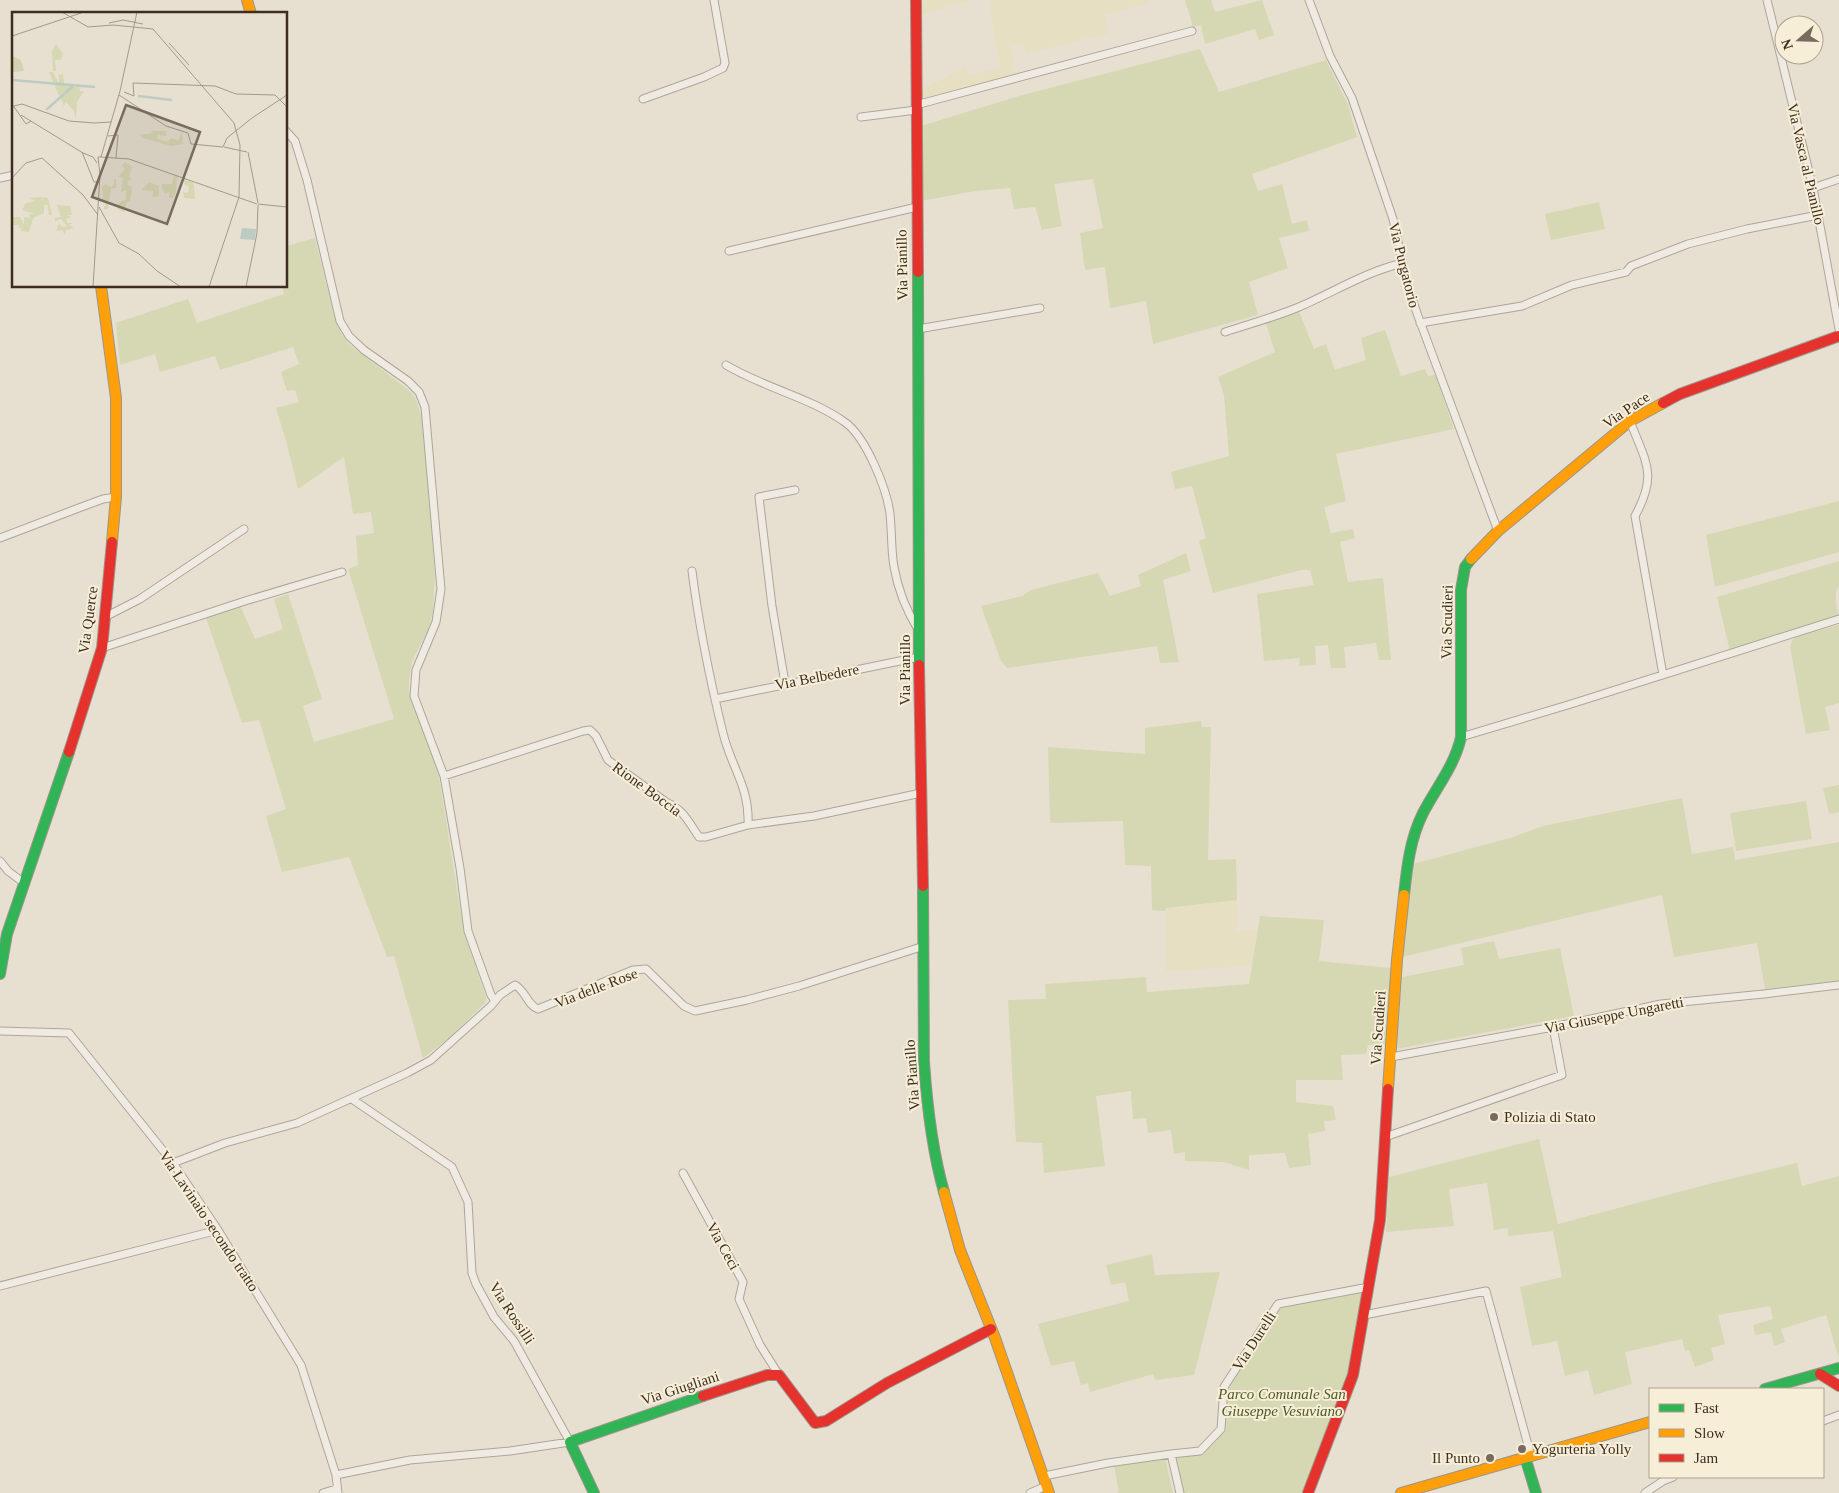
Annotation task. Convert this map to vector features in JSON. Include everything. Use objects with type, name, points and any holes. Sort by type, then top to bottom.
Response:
[{"type":"street","points":[[643,99],[717,72],[723,68],[725,63],[714,0]]},
{"type":"street","name":"Via Pianillo","points":[[916,0],[920,502],[919,657],[921,793],[924,850],[924,1062],[926,1091],[942,1186],[960,1250],[990,1330],[995,1338],[1046,1485]]},
{"type":"street","name":"Via Purgatorio","points":[[1310,0],[1330,56],[1352,98],[1393,219],[1407,284],[1498,530]]},
{"type":"street","name":"Via Vasca al Pianillo","points":[[1767,0],[1813,188],[1839,329]]},
{"type":"street","points":[[861,117],[916,108],[1192,31]]},
{"type":"street","points":[[288,133],[295,141],[307,180],[340,321],[349,336],[364,350],[408,380],[419,392],[425,407],[441,589],[436,622],[416,670],[414,696],[444,776],[460,868],[468,931],[495,1001]]},
{"type":"street","points":[[1813,188],[1839,179]]},
{"type":"street","points":[[729,251],[917,207]]},
{"type":"street","points":[[1420,322],[1522,306],[1572,285],[1626,272],[1631,266],[1688,244],[1747,229],[1818,215]]},
{"type":"street","points":[[1225,332],[1299,307],[1352,280],[1386,267],[1403,263]]},
{"type":"street","name":"Via Querce","points":[[0,974],[7,934],[70,750],[102,648],[116,496],[116,398],[101,288]]},
{"type":"street","points":[[918,328],[1040,308]]},
{"type":"street","name":"Via Pace","points":[[1465,568],[1498,530],[1630,421],[1680,394],[1839,336]]},
{"type":"street","points":[[726,365],[815,406],[845,422],[855,431],[872,459],[886,499],[890,513],[896,575],[910,617],[919,631]]},
{"type":"street","points":[[1630,421],[1649,471],[1648,486],[1643,502],[1635,516],[1662,675]]},
{"type":"street","points":[[785,683],[772,606],[759,497],[795,490]]},
{"type":"street","points":[[0,538],[103,499],[116,496]]},
{"type":"street","points":[[106,617],[140,599],[244,529]]},
{"type":"street","name":"Via Scudieri","points":[[1308,1493],[1353,1375],[1369,1287],[1380,1220],[1390,1058],[1408,861],[1414,833],[1423,813],[1458,751],[1461,737],[1461,590],[1465,568]]},
{"type":"street","points":[[692,571],[700,629],[724,736],[747,797],[748,825]]},
{"type":"street","points":[[102,648],[245,601],[342,572]]},
{"type":"street","points":[[1461,737],[1839,619]]},
{"type":"street","name":"Via Belbedere","points":[[716,699],[785,683],[919,657]]},
{"type":"street","name":"Rione Boccia","points":[[444,776],[590,730],[596,736],[608,760],[682,812],[699,837],[706,837],[748,825],[814,816],[921,793]]},
{"type":"street","points":[[0,862],[8,871],[24,883]]},
{"type":"street","name":"Via delle Rose","points":[[172,1162],[225,1143],[297,1123],[431,1060],[510,987],[515,985],[521,988],[532,1007],[538,1009],[633,970],[646,969],[684,1006],[695,1011],[799,986],[924,946]]},
{"type":"street","name":"Via Giuseppe Ungaretti","points":[[1390,1058],[1661,1004],[1839,985]]},
{"type":"street","points":[[1385,1137],[1562,1075],[1553,1027]]},
{"type":"street","name":"Via Lavinaio secondo tratto","points":[[0,1031],[69,1034],[172,1162],[218,1230],[301,1365],[336,1475],[337,1491]]},
{"type":"street","name":"Via Rossilli","points":[[352,1098],[452,1168],[468,1202],[472,1273],[476,1284],[494,1316],[514,1341],[570,1442],[594,1493]]},
{"type":"street","name":"Via Ceci","points":[[683,1172],[743,1282],[739,1299],[760,1345],[779,1375]]},
{"type":"street","points":[[0,1286],[218,1230]]},
{"type":"street","name":"Via Durelli","points":[[1030,1493],[1046,1485],[1108,1463],[1200,1451],[1221,1429],[1224,1387],[1278,1304],[1369,1287]]},
{"type":"street","points":[[1364,1314],[1486,1291],[1536,1493]]},
{"type":"street","points":[[779,1375],[815,1423],[826,1421],[886,1383],[990,1330]]},
{"type":"street","points":[[1768,1388],[1839,1368]]},
{"type":"street","points":[[1820,1374],[1839,1386]]},
{"type":"street","name":"Via Giugliani","points":[[336,1475],[410,1460],[510,1451],[570,1442],[767,1375],[779,1375]]},
{"type":"street","points":[[1824,1421],[1839,1415]]},
{"type":"street","points":[[1401,1493],[1649,1422]]},
{"type":"street","points":[[1171,1454],[1180,1493]]},
{"type":"street","points":[[1645,1493],[1670,1478]]},
{"type":"street","points":[[323,1493],[337,1491]]},
{"type":"shaded area","points":[[920,0],[972,0],[920,15]]},
{"type":"shaded area","points":[[990,0],[1149,0],[1152,2],[1105,15],[1109,33],[1026,54],[1023,44],[1012,47],[1016,74],[921,100],[921,90],[964,68],[970,75],[1001,67],[994,39]]},
{"type":"shaded area","points":[[1237,900],[1237,931],[1257,930],[1252,966],[1166,971],[1166,908]]},
{"type":"green space","points":[[1185,0],[1211,0],[1215,12],[1262,0],[1274,35],[1259,40],[1255,29],[1205,44],[1201,25],[1193,27]]},
{"type":"green space","points":[[1200,49],[1219,92],[1326,60],[1348,105],[1357,137],[1252,174],[1258,191],[1282,184],[1292,224],[1307,220],[1309,231],[1279,238],[1288,268],[1249,282],[1258,315],[1153,344],[1146,301],[1110,308],[1105,267],[1085,270],[1080,233],[1103,228],[1093,179],[1054,184],[1062,226],[1042,230],[1035,207],[1014,209],[1010,188],[975,191],[921,201],[921,126],[1019,96]]},
{"type":"green space","points":[[1599,202],[1605,229],[1551,240],[1545,214]]},
{"type":"green space","points":[[315,238],[333,311],[341,333],[350,345],[411,392],[417,402],[423,421],[435,577],[433,612],[428,630],[412,661],[409,693],[438,771],[464,933],[486,997],[485,1003],[449,1038],[423,1058],[394,956],[387,957],[349,857],[282,872],[266,816],[286,809],[259,720],[242,723],[206,618],[240,605],[255,639],[283,629],[274,599],[288,594],[322,699],[303,706],[314,742],[394,719],[348,569],[358,565],[356,536],[374,533],[371,512],[353,514],[344,457],[298,489],[276,408],[299,402],[295,390],[287,391],[281,372],[299,364],[293,347],[220,370],[215,356],[160,372],[155,354],[120,365],[116,323],[188,299],[197,323],[284,294],[282,288],[288,288],[288,245]]},
{"type":"green space","points":[[1298,309],[1314,349],[1326,344],[1335,370],[1366,360],[1361,338],[1385,330],[1401,376],[1425,369],[1428,376],[1435,375],[1454,429],[1336,454],[1346,501],[1324,507],[1331,533],[1353,529],[1355,538],[1340,542],[1348,582],[1383,578],[1391,660],[1379,660],[1376,643],[1344,647],[1346,668],[1331,668],[1328,645],[1315,646],[1316,665],[1299,666],[1300,658],[1264,661],[1257,594],[1314,585],[1310,570],[1301,570],[1213,593],[1199,541],[1206,538],[1192,486],[1175,489],[1171,472],[1229,456],[1224,395],[1218,377],[1275,352],[1265,321]]},
{"type":"green space","points":[[1839,501],[1839,552],[1715,587],[1706,535]]},
{"type":"green space","points":[[1186,553],[1191,571],[1163,580],[1179,662],[1160,663],[1157,646],[1007,668],[1001,661],[981,606],[1022,596],[1031,590],[1098,573],[1110,596],[1141,586],[1138,575]]},
{"type":"green space","points":[[1839,561],[1839,585],[1836,592],[1836,604],[1839,616],[1730,651],[1717,597]]},
{"type":"green space","points":[[1839,625],[1839,703],[1825,707],[1830,730],[1806,734],[1790,647],[1796,636]]},
{"type":"green space","points":[[1201,721],[1202,727],[1211,727],[1208,860],[1236,859],[1237,900],[1166,908],[1165,911],[1152,910],[1151,866],[1125,865],[1123,821],[1050,823],[1048,747],[1145,754],[1145,728]]},
{"type":"green space","points":[[1839,785],[1839,812],[1829,814],[1823,788]]},
{"type":"green space","points":[[1682,798],[1692,854],[1733,847],[1735,860],[1839,842],[1839,981],[1765,989],[1757,943],[1674,957],[1662,895],[1402,957],[1413,864],[1510,838],[1543,826]]},
{"type":"green space","points":[[1806,801],[1812,839],[1736,851],[1730,813]]},
{"type":"green space","points":[[1260,916],[1324,920],[1319,961],[1391,968],[1387,1045],[1368,1045],[1366,1054],[1341,1055],[1343,1080],[1296,1080],[1296,1102],[1333,1106],[1336,1120],[1324,1121],[1325,1131],[1308,1134],[1311,1165],[1289,1168],[1285,1153],[1249,1155],[1249,1170],[1224,1162],[1185,1161],[1185,1152],[1174,1154],[1171,1130],[1148,1133],[1146,1118],[1133,1119],[1131,1091],[1096,1096],[1105,1166],[1044,1173],[1042,1143],[1016,1142],[1008,1000],[1046,999],[1045,984],[1146,977],[1147,992],[1249,984]]},
{"type":"green space","points":[[1494,941],[1499,959],[1560,948],[1574,1016],[1396,1049],[1402,977],[1464,965],[1461,948]]},
{"type":"green space","points":[[1539,1139],[1558,1224],[1797,1163],[1802,1186],[1839,1176],[1839,1359],[1826,1315],[1781,1329],[1785,1342],[1774,1346],[1771,1332],[1755,1335],[1753,1325],[1773,1319],[1770,1306],[1718,1315],[1725,1344],[1711,1348],[1714,1360],[1695,1367],[1689,1350],[1685,1351],[1682,1339],[1625,1352],[1632,1384],[1594,1395],[1588,1370],[1565,1376],[1557,1341],[1532,1346],[1520,1287],[1562,1277],[1553,1231],[1508,1236],[1508,1228],[1494,1230],[1487,1183],[1449,1189],[1454,1226],[1386,1232],[1389,1177]]},
{"type":"green space","points":[[1152,1254],[1155,1275],[1220,1272],[1194,1375],[1155,1380],[1153,1374],[1090,1392],[1088,1383],[1081,1385],[1074,1361],[1051,1366],[1038,1324],[1129,1301],[1125,1282],[1111,1285],[1106,1265]]},
{"type":"green space","name":"Parco Comunale San Giuseppe Vesuviano","points":[[1365,1291],[1350,1375],[1305,1493],[1183,1493],[1175,1457],[1202,1455],[1226,1430],[1228,1386],[1280,1306]]},
{"type":"green space","points":[[1165,1458],[1173,1493],[1117,1493],[1119,1492],[1114,1466]]},
{"type":"traffic: fast","points":[[918,272],[919,665]]},
{"type":"traffic: fast","points":[[1404,895],[1406,874],[1415,833],[1423,813],[1450,767],[1461,737],[1461,590],[1465,567],[1471,559]]},
{"type":"traffic: fast","points":[[0,974],[7,934],[69,752]]},
{"type":"traffic: fast","points":[[923,886],[924,1062],[936,1160],[944,1192]]},
{"type":"traffic: fast","points":[[1769,1388],[1839,1368]]},
{"type":"traffic: fast","points":[[594,1493],[570,1442],[703,1396]]},
{"type":"traffic: fast","points":[[1525,1457],[1536,1493]]},
{"type":"traffic: slow","points":[[247,0],[250,12]]},
{"type":"traffic: slow","points":[[101,288],[116,398],[116,497],[112,542]]},
{"type":"traffic: slow","points":[[1471,559],[1498,531],[1630,421],[1663,403]]},
{"type":"traffic: slow","points":[[1388,1089],[1397,960],[1404,895]]},
{"type":"traffic: slow","points":[[944,1192],[960,1250],[995,1338],[1049,1493]]},
{"type":"traffic: slow","points":[[1401,1493],[1649,1422]]},
{"type":"traffic: jam","points":[[916,0],[918,272]]},
{"type":"traffic: jam","points":[[1663,403],[1680,394],[1839,336]]},
{"type":"traffic: jam","points":[[69,752],[102,648],[112,542]]},
{"type":"traffic: jam","points":[[919,665],[923,886]]},
{"type":"traffic: jam","points":[[1308,1493],[1353,1375],[1380,1220],[1388,1089]]},
{"type":"traffic: jam","points":[[703,1396],[767,1375],[779,1375],[815,1423],[826,1421],[887,1383],[991,1329]]},
{"type":"traffic: jam","points":[[1820,1374],[1839,1386]]},
{"type":"place","name":"Polizia di Stato","points":[[1494,1117]]},
{"type":"place","name":"Yogurteria Yolly","points":[[1522,1449]]},
{"type":"place","name":"Il Punto","points":[[1490,1458]]}]
